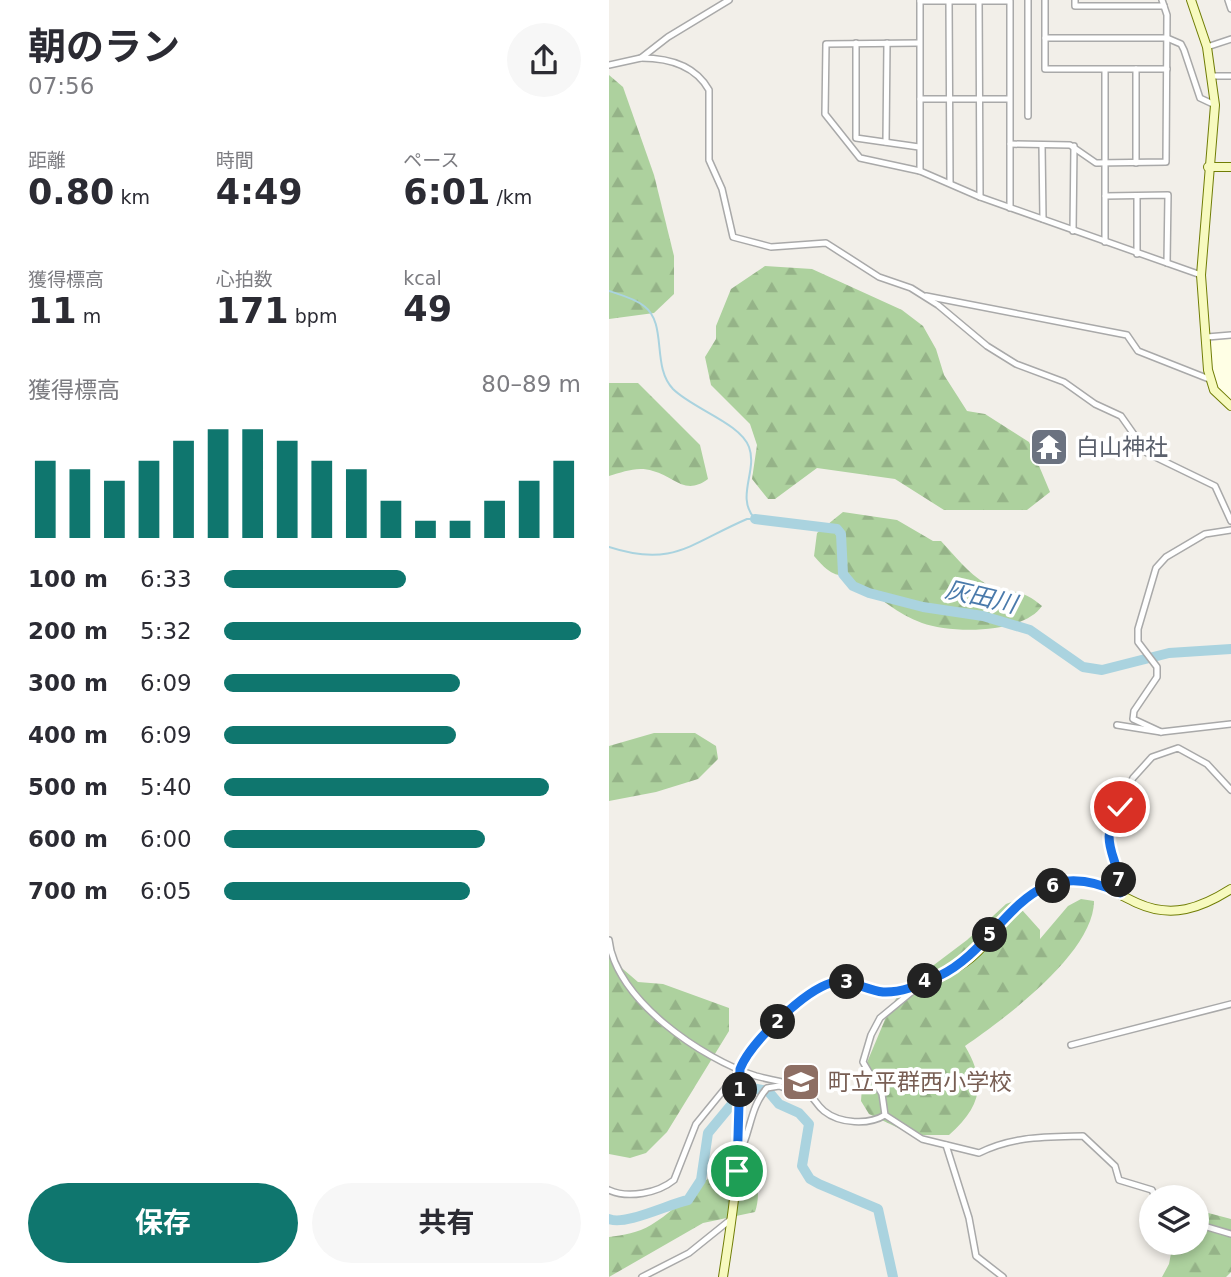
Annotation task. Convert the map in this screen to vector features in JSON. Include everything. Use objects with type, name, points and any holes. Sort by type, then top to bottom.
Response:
[{"type":"main road","points":[[1191,0],[1207,47],[1215,105],[1201,275],[1209,379],[1214,390],[1231,406]]},
{"type":"main road","points":[[1209,167],[1231,167]]},
{"type":"main road","points":[[723,1277],[738,1157],[740,1069],[745,1058],[780,1020],[824,986],[849,982],[881,992],[894,992],[921,983],[960,965],[983,945],[1018,903],[1037,891],[1076,882],[1107,887],[1153,909],[1185,911],[1200,907],[1231,889]]},
{"type":"street","points":[[641,58],[668,37],[729,0]]},
{"type":"street","points":[[920,171],[920,0],[1010,1],[1010,208]]},
{"type":"street","points":[[1028,0],[1028,116]]},
{"type":"street","points":[[1045,0],[1045,69],[1167,69]]},
{"type":"street","points":[[1010,144],[1074,146],[1096,163],[1166,162],[1167,15],[1163,3],[1075,6],[1075,0]]},
{"type":"street","points":[[1228,0],[1231,9]]},
{"type":"street","points":[[979,1],[980,197]]},
{"type":"street","points":[[949,2],[950,183]]},
{"type":"street","points":[[1045,38],[1167,38],[1181,44],[1200,98],[1215,105]]},
{"type":"street","points":[[1207,47],[1231,39]]},
{"type":"street","points":[[856,43],[856,138],[919,147]]},
{"type":"street","points":[[886,142],[887,43]]},
{"type":"street","points":[[919,43],[826,44],[825,114],[860,158],[920,171],[980,197],[1201,275]]},
{"type":"street","points":[[609,65],[641,58],[674,61],[703,81],[709,90],[709,160],[722,189],[733,237],[771,247],[826,243],[879,277],[923,296],[1126,335],[1138,351],[1209,379]]},
{"type":"street","points":[[1136,69],[1136,163]]},
{"type":"street","points":[[1105,70],[1105,242]]},
{"type":"street","points":[[1213,76],[1231,76]]},
{"type":"street","points":[[919,99],[1009,99]]},
{"type":"street","points":[[1042,145],[1043,219]]},
{"type":"street","points":[[1073,231],[1074,146]]},
{"type":"street","points":[[1105,196],[1168,195],[1167,263]]},
{"type":"street","points":[[1137,196],[1137,254]]},
{"type":"street","points":[[923,296],[1016,365],[1064,382],[1095,404],[1121,416],[1147,453],[1215,486],[1231,521]]},
{"type":"street","points":[[1207,337],[1231,335]]},
{"type":"street","points":[[1161,732],[1133,719],[1134,711],[1157,677],[1157,667],[1138,642],[1138,629],[1156,568],[1166,557],[1205,534],[1231,530]]},
{"type":"street","points":[[1117,725],[1161,732],[1231,724]]},
{"type":"street","points":[[1120,893],[1107,833],[1133,778],[1152,757],[1178,748],[1207,764],[1231,790]]},
{"type":"street","points":[[609,940],[611,958],[640,1003],[706,1051],[740,1069],[798,1087],[815,1099],[824,1111],[846,1121],[876,1120],[885,1115]]},
{"type":"street","points":[[921,983],[918,989],[880,1018],[871,1035],[863,1062],[882,1094],[885,1115],[922,1139],[979,1153],[1000,1142],[1020,1138],[1083,1136],[1109,1158],[1115,1166],[1119,1180],[1139,1186]]},
{"type":"street","points":[[1071,1045],[1231,1004]]},
{"type":"street","points":[[609,1190],[633,1195],[674,1180],[696,1124],[740,1069]]},
{"type":"street","points":[[738,1157],[746,1143],[752,1113],[764,1090],[779,1086],[815,1099]]},
{"type":"street","points":[[946,1145],[969,1219],[977,1256],[1003,1277]]},
{"type":"street","points":[[642,1277],[689,1253],[730,1220]]},
{"type":"street","points":[[1209,1228],[1231,1234]]},
{"type":"shaded area","points":[[1231,339],[1231,402],[1215,388],[1210,348],[1212,341]]},
{"type":"green space","points":[[609,75],[623,87],[654,175],[674,256],[674,294],[654,313],[609,319]]},
{"type":"green space","points":[[765,266],[812,269],[902,310],[923,326],[936,349],[944,375],[967,411],[985,414],[1029,442],[1050,492],[1027,510],[944,510],[895,479],[817,468],[775,499],[768,499],[752,479],[757,445],[750,424],[711,385],[705,357],[716,339],[716,326],[731,289]]},
{"type":"green space","points":[[609,383],[638,383],[700,445],[708,479],[700,484],[686,486],[661,474],[641,469],[609,476]]},
{"type":"green space","points":[[843,512],[897,520],[933,541],[941,541],[979,580],[993,587],[1026,595],[1042,606],[1033,615],[1019,622],[986,629],[935,627],[913,619],[858,584],[831,572],[814,556],[817,533]]},
{"type":"green space","points":[[654,733],[695,733],[716,746],[718,759],[698,779],[656,792],[609,801],[609,746]]},
{"type":"green space","points":[[1081,899],[1094,901],[1090,921],[1079,942],[1063,963],[1023,1002],[965,1046],[972,1059],[978,1083],[974,1104],[960,1125],[949,1135],[913,1135],[869,1114],[861,1101],[863,1072],[889,1010],[902,989],[967,940],[1006,904],[1014,901],[1040,930],[1040,939],[1068,906]]},
{"type":"green space","points":[[609,957],[638,982],[663,984],[729,1008],[729,1031],[667,1132],[646,1153],[630,1158],[609,1154]]},
{"type":"green space","points":[[744,1161],[757,1185],[755,1212],[703,1223],[609,1277],[609,1237],[636,1232],[651,1225],[717,1172]]},
{"type":"green space","points":[[1209,1213],[1231,1219],[1231,1272],[1226,1277],[1162,1277],[1171,1255],[1209,1255]]},
{"type":"waterway","points":[[609,291],[636,301],[651,314],[656,323],[666,380],[673,389],[726,423],[744,438],[751,456],[747,502],[755,519],[747,519],[696,544],[666,554],[631,553],[609,547]]},
{"type":"waterway","name":"灰田川","points":[[755,519],[837,529],[841,534],[843,574],[853,586],[869,593],[923,607],[983,616],[1030,630],[1083,667],[1102,670],[1169,653],[1231,649]]},
{"type":"waterway","points":[[609,1219],[625,1220],[688,1200],[701,1180],[708,1133],[732,1104],[752,1088],[768,1091],[779,1104],[799,1113],[809,1124],[802,1166],[810,1179],[878,1209],[893,1277]]},
{"type":"place","name":"白山神社","points":[[1049,447]]},
{"type":"place","name":"町立平群西小学校","points":[[801,1082]]},
{"type":"route","points":[[737,1171],[740,1069],[756,1044],[780,1020],[810,995],[832,983],[849,982],[881,992],[894,992],[936,978],[960,965],[983,945],[1018,903],[1037,891],[1076,882],[1092,883],[1120,893],[1107,833],[1112,818],[1120,807]]}]
